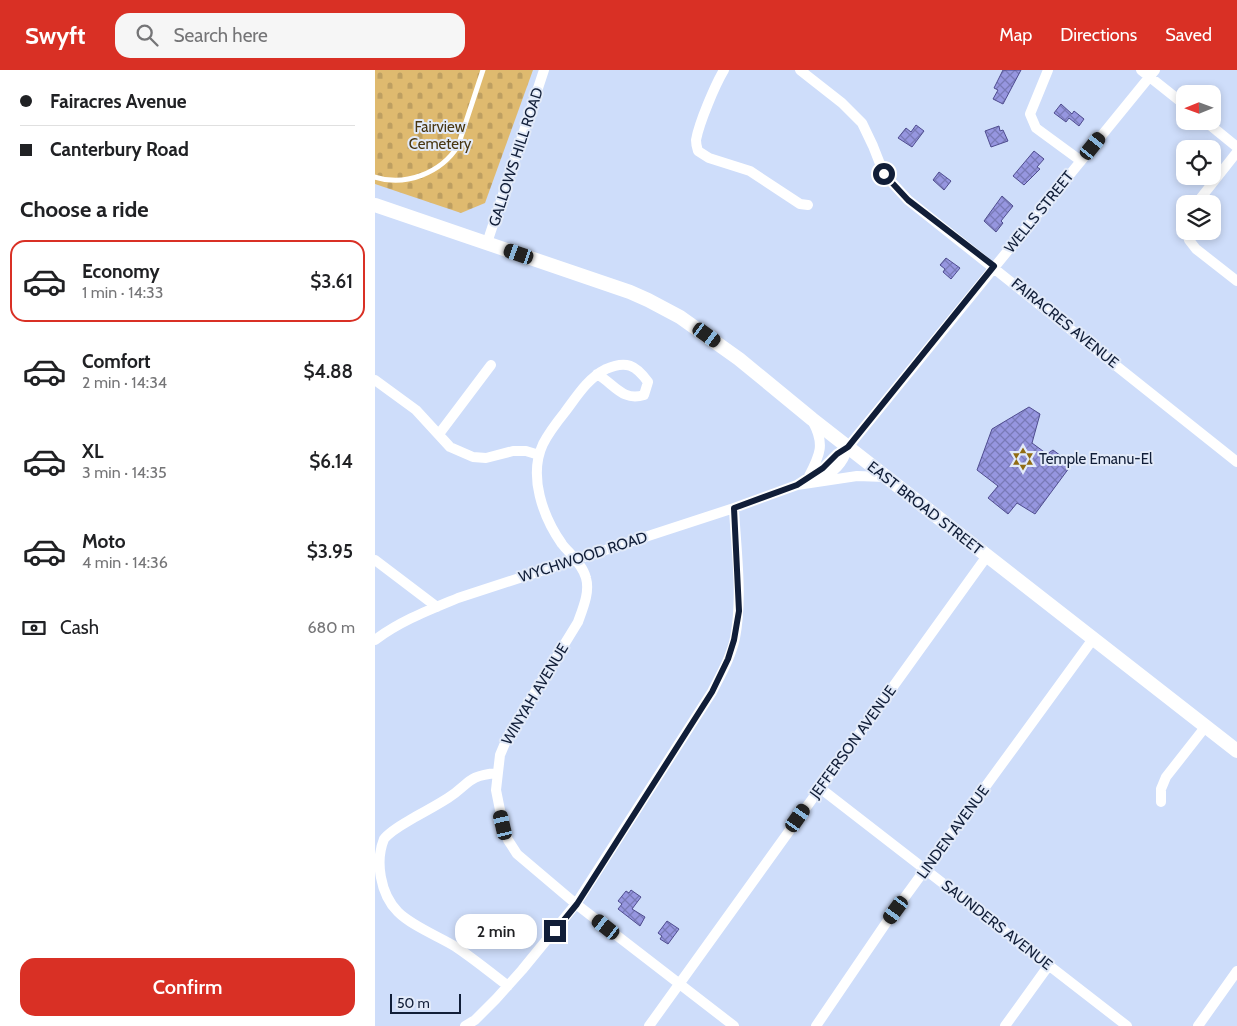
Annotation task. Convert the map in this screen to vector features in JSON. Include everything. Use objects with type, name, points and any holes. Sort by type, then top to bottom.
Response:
[{"type":"street","name":"GALLOWS HILL ROAD","points":[[487,243],[544,70]]},
{"type":"street","points":[[724,70],[717,81],[699,132],[696,142],[698,151],[709,158],[761,177],[800,204],[808,205]]},
{"type":"street","name":"FAIRACRES AVENUE","points":[[800,70],[842,103],[862,123],[884,174],[908,200],[994,266],[1237,462]]},
{"type":"street","points":[[1048,70],[1030,114],[1035,128],[1081,160]]},
{"type":"street","points":[[1141,70],[1152,74],[1176,97]]},
{"type":"street","name":"WELLS STREET","points":[[848,447],[1152,74]]},
{"type":"street","points":[[1216,130],[1237,147]]},
{"type":"street","points":[[1203,195],[1237,152]]},
{"type":"street","name":"EAST BROAD STREET","points":[[375,205],[630,292],[696,327],[1237,751]]},
{"type":"street","points":[[1189,240],[1196,249],[1237,281]]},
{"type":"street","points":[[375,380],[416,410],[450,447],[473,458],[486,458],[513,451],[525,451],[539,455],[543,443],[557,421],[597,374],[621,364],[632,366],[640,371],[648,382],[644,395],[635,398],[624,395],[597,374]]},
{"type":"street","points":[[439,434],[491,365]]},
{"type":"street","name":"WYCHWOOD ROAD","points":[[811,480],[820,450],[819,433],[812,419]]},
{"type":"street","name":"WYCHWOOD ROAD","points":[[811,480],[837,454],[848,447]]},
{"type":"street","name":"WINYAH AVENUE","points":[[539,455],[537,476],[539,495],[547,518],[562,543],[586,576],[588,587],[578,622],[508,736],[500,755],[496,790],[499,809],[508,840],[517,854],[577,904],[735,1026]]},
{"type":"street","name":"WYCHWOOD ROAD","points":[[375,640],[402,623],[437,607],[734,508],[811,480],[857,476],[885,476]]},
{"type":"street","points":[[465,1026],[475,1020],[508,986],[577,904],[712,692],[728,659],[734,640],[739,611],[734,508]]},
{"type":"street","name":"JEFFERSON AVENUE","points":[[649,1026],[987,556]]},
{"type":"street","points":[[375,560],[437,607]]},
{"type":"street","name":"LINDEN AVENUE","points":[[816,1026],[886,923],[1093,639]]},
{"type":"street","points":[[1161,802],[1161,789],[1166,777],[1206,726]]},
{"type":"street","points":[[497,773],[480,775],[470,779],[449,797],[399,827],[385,837],[376,857],[381,886],[388,900],[398,912],[457,948],[508,986]]},
{"type":"street","name":"SAUNDERS AVENUE","points":[[820,788],[1127,1026]]},
{"type":"street","points":[[1005,1026],[1049,966]]},
{"type":"street","points":[[1198,1026],[1237,971]]},
{"type":"lane","points":[[375,177],[396,181],[423,175],[435,169],[449,157],[458,146],[483,70]]},
{"type":"green space","name":"Fairview Cemetery","points":[[375,70],[533,70],[485,203],[461,213],[375,184]]},
{"type":"building","points":[[1003,70],[1021,70],[1003,104],[993,99],[998,90],[994,88]]},
{"type":"building","points":[[1061,104],[1072,114],[1074,111],[1084,119],[1079,126],[1069,118],[1066,122],[1054,113]]},
{"type":"building","points":[[916,125],[924,131],[912,147],[898,138],[906,128],[911,132]]},
{"type":"building","points":[[999,126],[1000,131],[1003,130],[1008,141],[991,147],[985,131]]},
{"type":"building","points":[[1034,151],[1044,159],[1037,167],[1040,169],[1024,185],[1013,176]]},
{"type":"building","points":[[939,172],[951,181],[944,190],[933,180]]},
{"type":"building","points":[[1002,196],[1013,206],[1001,221],[1003,223],[996,232],[984,221]]},
{"type":"building","points":[[946,258],[960,268],[951,279],[943,272],[945,269],[940,265]]},
{"type":"building","name":"Temple Emanu-El","points":[[1029,407],[1040,414],[1032,443],[1047,454],[1053,450],[1072,464],[1035,514],[1017,503],[1008,514],[988,498],[998,486],[977,470],[992,429]]},
{"type":"building","points":[[631,890],[641,897],[632,909],[645,917],[640,926],[618,909],[622,904],[618,901],[626,891],[629,893]]},
{"type":"building","points":[[667,921],[679,929],[668,944],[660,939],[662,936],[658,933]]},
{"type":"place","name":"Temple Emanu-El","points":[[1023,459]]},
{"type":"route","points":[[555,931],[577,904],[712,692],[728,659],[734,640],[739,611],[734,508],[797,485],[823,468],[837,454],[848,447],[994,266],[908,200],[884,174]]}]
